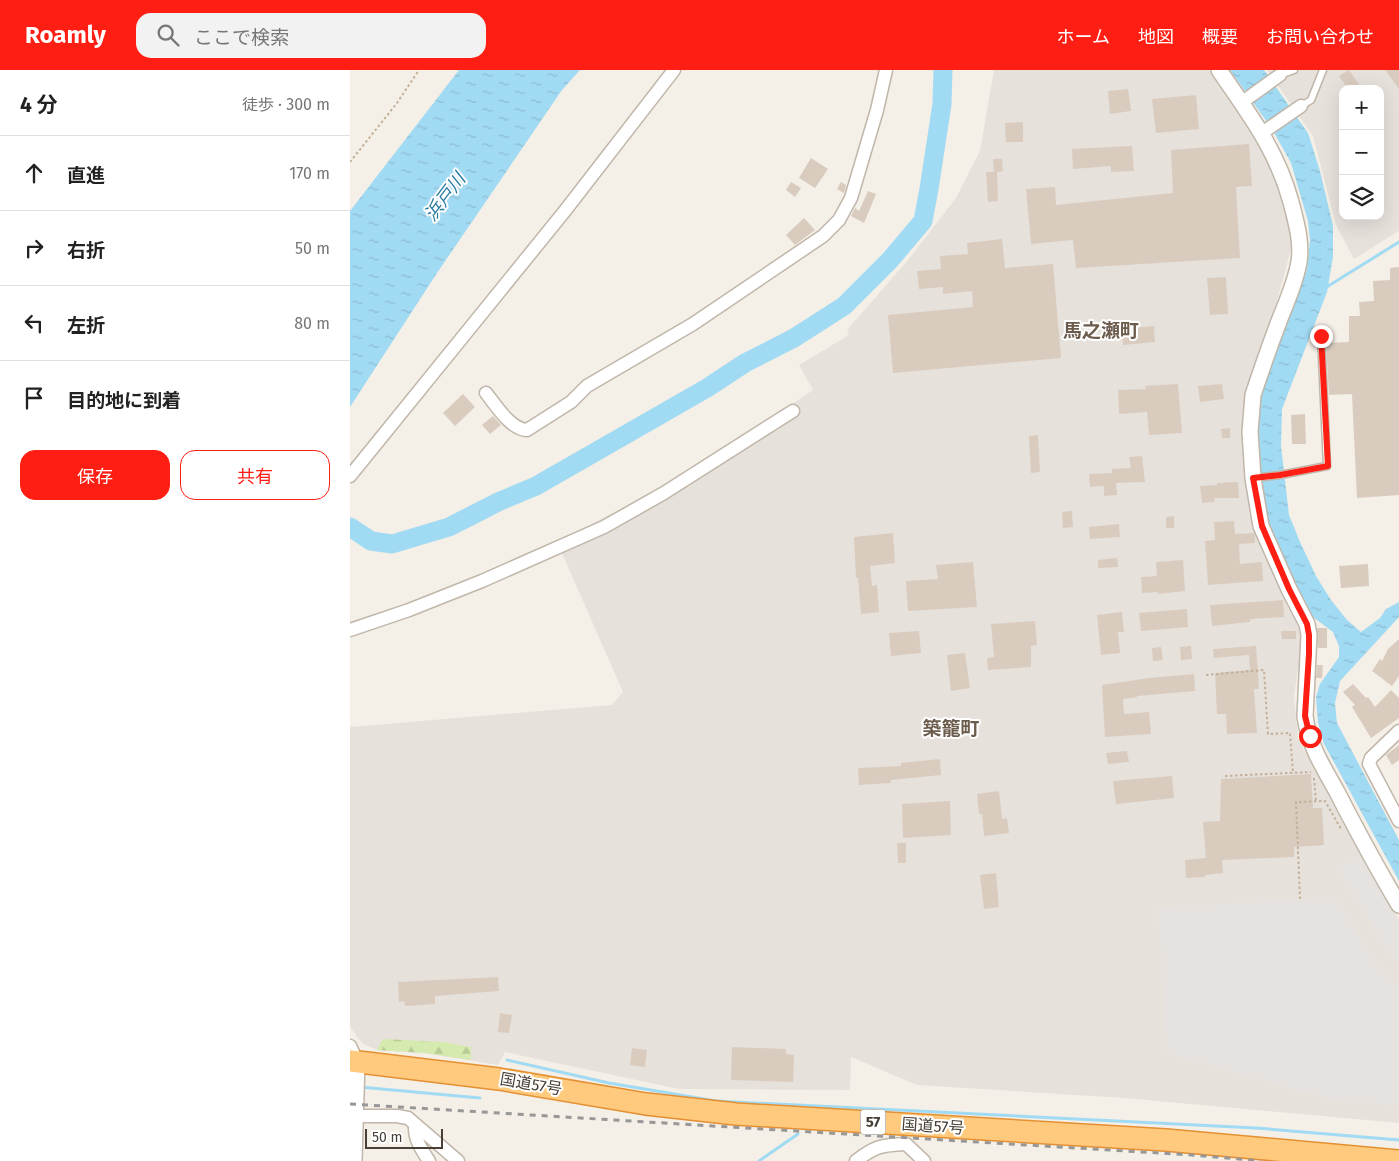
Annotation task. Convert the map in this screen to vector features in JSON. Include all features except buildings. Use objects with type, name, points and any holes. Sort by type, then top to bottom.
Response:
[{"type":"highway","name":"国道57号","points":[[352,1056],[646,1104],[736,1114],[1166,1140],[1399,1161]]},
{"type":"street","points":[[350,476],[564,212],[674,70]]},
{"type":"street","points":[[486,393],[511,422],[520,429],[527,430],[571,402],[587,386],[693,324],[823,236],[839,220],[851,198],[877,110],[886,70]]},
{"type":"street","points":[[1219,70],[1262,133],[1277,160],[1297,219],[1300,244],[1299,262],[1291,290],[1253,395],[1250,432],[1262,526],[1289,589],[1307,624],[1309,654],[1305,716],[1311,740],[1361,839],[1399,905]]},
{"type":"street","points":[[1242,103],[1280,75]]},
{"type":"street","points":[[1262,133],[1301,106]]},
{"type":"street","points":[[350,630],[410,610],[482,582],[604,527],[664,493],[793,411]]},
{"type":"street","points":[[1399,731],[1371,758],[1370,764],[1399,821]]},
{"type":"street","points":[[352,1056],[356,1116],[354,1161]]},
{"type":"street","points":[[356,1116],[397,1116],[408,1118],[458,1161]]},
{"type":"street","points":[[414,1124],[414,1134],[429,1161]]},
{"type":"street","points":[[856,1161],[866,1153],[882,1145],[906,1144],[924,1161]]},
{"type":"lane","points":[[1280,75],[1294,70]]},
{"type":"lane","points":[[1301,106],[1310,100],[1323,70]]},
{"type":"lane","points":[[1256,478],[1328,466],[1321,336]]},
{"type":"path","points":[[350,162],[397,103],[419,70]]},
{"type":"path","points":[[1206,675],[1264,670],[1268,734],[1290,732],[1293,773]]},
{"type":"path","points":[[1225,776],[1314,772],[1316,801]]},
{"type":"path","points":[[1300,899],[1296,802],[1325,800],[1341,830]]},
{"type":"shaded area","points":[[994,70],[1209,70],[1261,146],[1279,181],[1291,221],[1291,248],[1246,411],[1250,517],[1255,517],[1298,623],[1301,649],[1294,696],[1298,739],[1399,920],[1399,1123],[1124,1098],[917,1085],[851,1057],[850,1090],[679,1089],[505,1052],[498,1065],[424,1053],[377,1050],[362,1043],[350,1027],[350,727],[612,705],[623,692],[557,542],[691,472],[813,390],[799,365],[849,335],[847,330],[908,260],[956,198],[980,151]]},
{"type":"shaded area","points":[[1267,70],[1399,70],[1399,231],[1354,259],[1336,225],[1313,136]]},
{"type":"shaded area","points":[[1363,855],[1399,920],[1399,963],[1382,941],[1338,869]]},
{"type":"shaded area","points":[[1335,897],[1374,961],[1399,988],[1399,1106],[1332,1100],[1167,1053],[1158,908]]},
{"type":"green space","points":[[383,1039],[444,1042],[471,1047],[471,1060],[424,1053],[377,1050]]},
{"type":"water","name":"浜戸川","points":[[459,70],[580,70],[562,90],[437,273],[350,407],[350,211]]},
{"type":"water","points":[[1230,70],[1264,70],[1308,133],[1320,171],[1333,226],[1333,257],[1327,292],[1282,409],[1281,446],[1289,515],[1316,576],[1331,600],[1347,620],[1361,632],[1380,618],[1386,609],[1399,602],[1399,617],[1340,681],[1335,703],[1337,723],[1399,840],[1399,881],[1324,744],[1318,723],[1316,697],[1320,684],[1339,657],[1339,646],[1333,632],[1313,617],[1266,517],[1257,453],[1257,408],[1270,365],[1307,269],[1310,240],[1308,221],[1291,163],[1272,129]]},
{"type":"waterway","points":[[350,527],[371,541],[392,544],[449,527],[498,502],[536,486],[707,388],[745,363],[794,338],[844,306],[890,260],[923,221],[942,104],[943,70]]},
{"type":"waterway","points":[[1325,288],[1399,242]]},
{"type":"waterway","points":[[507,1060],[609,1083],[716,1101],[1256,1128],[1399,1140]]},
{"type":"waterway","points":[[360,1087],[480,1098]]},
{"type":"waterway","points":[[759,1161],[798,1134]]},
{"type":"railway","points":[[350,1104],[1192,1155],[1261,1161]]},
{"type":"district","name":"馬之瀬町","points":[[1101,330]]},
{"type":"district","name":"築籠町","points":[[951,728]]},
{"type":"route","points":[[1310,736],[1305,716],[1309,654],[1307,624],[1289,589],[1262,526],[1253,478],[1328,466],[1321,336]]}]
